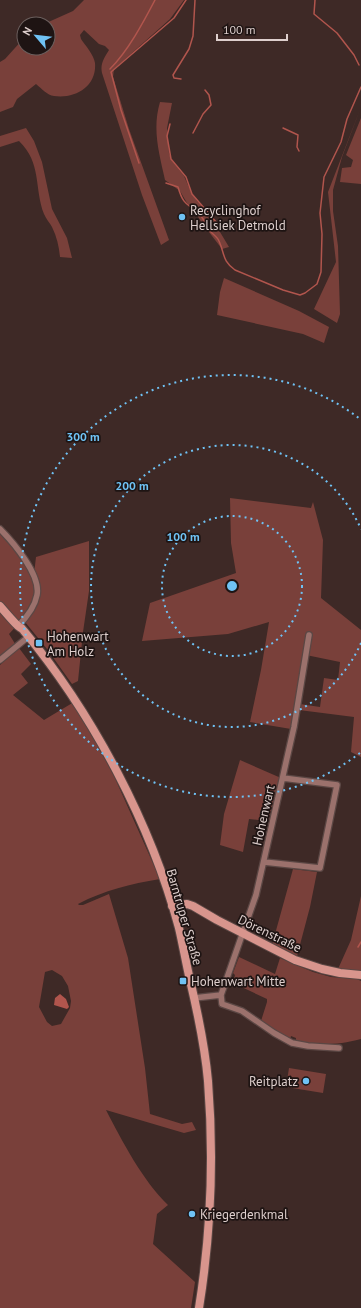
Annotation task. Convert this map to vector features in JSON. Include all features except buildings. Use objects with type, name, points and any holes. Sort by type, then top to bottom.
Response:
[{"type":"main road","name":"Barntruper Straße","points":[[0,606],[20,630],[28,637],[67,689],[108,757],[127,793],[144,831],[179,928],[202,1038],[207,1074],[210,1116],[211,1167],[209,1229],[199,1308]]},
{"type":"main road","name":"Dörenstraße","points":[[172,906],[186,904],[193,906],[242,934],[295,960],[322,969],[340,973],[361,975]]},
{"type":"street","points":[[0,529],[26,562],[34,577],[38,589],[33,605],[18,626]]},
{"type":"street","name":"Hohenwart","points":[[221,995],[256,895],[294,727],[309,635]]},
{"type":"street","points":[[0,660],[28,637]]},
{"type":"street","points":[[264,862],[320,868],[337,785],[283,778]]},
{"type":"street","points":[[194,998],[221,995],[222,1004],[242,1011],[287,1041],[302,1045],[339,1048]]},
{"type":"shaded area","points":[[84,0],[184,0],[170,19],[114,69],[113,77],[129,129],[169,240],[161,245],[142,195],[102,73],[102,64],[109,50],[105,46],[99,44],[84,30],[80,35],[95,63],[93,78],[84,89],[70,95],[54,96],[47,93],[36,84],[17,99],[13,107],[0,112],[0,62],[5,59],[16,47],[16,56],[56,56],[56,19],[73,11]]},
{"type":"shaded area","points":[[160,102],[172,103],[167,128],[169,153],[172,161],[184,176],[197,201],[222,229],[220,232],[229,247],[222,249],[187,203],[180,191],[165,180],[156,131]]},
{"type":"shaded area","points":[[361,107],[342,157],[333,190],[333,211],[338,246],[340,314],[337,323],[314,309],[336,262],[328,192]]},
{"type":"shaded area","points":[[361,118],[361,184],[340,182],[342,168],[351,167],[353,160],[346,155]]},
{"type":"shaded area","points":[[26,128],[34,141],[42,162],[52,209],[67,238],[72,258],[60,257],[55,234],[45,216],[41,204],[34,167],[26,149],[19,141],[0,147],[0,136]]},
{"type":"shaded area","points":[[224,278],[299,311],[329,327],[324,343],[303,334],[217,315],[220,292]]},
{"type":"shaded area","points":[[230,498],[311,508],[313,502],[323,540],[321,598],[361,630],[361,757],[351,752],[354,717],[299,710],[300,704],[320,707],[324,678],[338,680],[340,662],[306,655],[291,729],[250,722],[269,622],[228,634],[142,641],[150,603],[236,573],[231,543]]},
{"type":"shaded area","points":[[0,530],[16,550],[33,577],[36,596],[21,621],[9,634],[17,647],[0,661]]},
{"type":"shaded area","points":[[89,541],[89,591],[78,681],[72,684],[47,649],[25,622],[37,600],[34,574],[36,557]]},
{"type":"shaded area","points":[[19,648],[31,664],[21,674],[28,683],[13,695],[44,720],[74,702],[114,776],[160,879],[118,888],[78,904],[83,905],[109,894],[128,958],[145,1068],[150,1114],[182,1124],[192,1122],[196,1130],[184,1133],[106,1110],[142,1173],[168,1205],[157,1214],[153,1244],[195,1282],[191,1308],[0,1308],[0,665]],"holes":[[[52,970],[62,976],[68,986],[71,1001],[70,1008],[61,1024],[52,1026],[47,1022],[39,1007],[45,972]]]},
{"type":"shaded area","points":[[240,760],[281,778],[268,821],[249,819],[243,852],[220,845],[224,814]]},
{"type":"shaded area","points":[[293,869],[317,872],[310,907],[297,956],[272,945]]},
{"type":"shaded area","points":[[361,896],[361,972],[338,969],[351,940]]},
{"type":"shaded area","points":[[239,957],[275,974],[280,958],[313,972],[331,977],[357,979],[361,981],[361,1039],[344,1043],[328,1044],[313,1044],[296,1041],[296,1038],[291,1036],[290,1040],[261,1021],[267,999],[233,983],[235,975],[233,973]]},
{"type":"shaded area","points":[[60,994],[66,999],[69,1007],[67,1009],[54,1005],[55,998]]},
{"type":"shaded area","name":"Reitplatz","points":[[289,1068],[326,1074],[323,1093],[286,1087]]},
{"type":"waterway","points":[[110,69],[129,45],[155,0]]},
{"type":"waterway","points":[[139,163],[121,110],[111,72],[174,18],[186,0]]},
{"type":"waterway","points":[[181,79],[174,78],[173,75],[189,49],[193,36],[195,0]]},
{"type":"waterway","points":[[315,0],[314,14],[337,33],[354,55],[359,65]]},
{"type":"waterway","points":[[166,183],[178,187],[182,199],[201,216],[218,240],[224,257],[231,267],[283,290],[300,295],[305,293],[317,284],[321,272],[322,234],[320,213],[324,177],[341,142],[347,119],[361,87]]},
{"type":"waterway","points":[[193,133],[203,114],[211,105],[209,95],[205,90]]},
{"type":"waterway","points":[[170,124],[167,136],[171,159],[186,177],[192,194],[223,230]]},
{"type":"waterway","points":[[283,128],[298,135],[297,147],[299,151]]},
{"type":"waterway","points":[[358,947],[361,942]]},
{"type":"place","name":"Recyclinghof Hellsiek Detmold","points":[[182,217]]},
{"type":"place","name":"Hohenwart Am Holz","points":[[39,643]]},
{"type":"place","name":"Hohenwart Mitte","points":[[183,981]]},
{"type":"place","name":"Reitplatz","points":[[306,1081]]},
{"type":"place","name":"Kriegerdenkmal","points":[[192,1214]]}]
